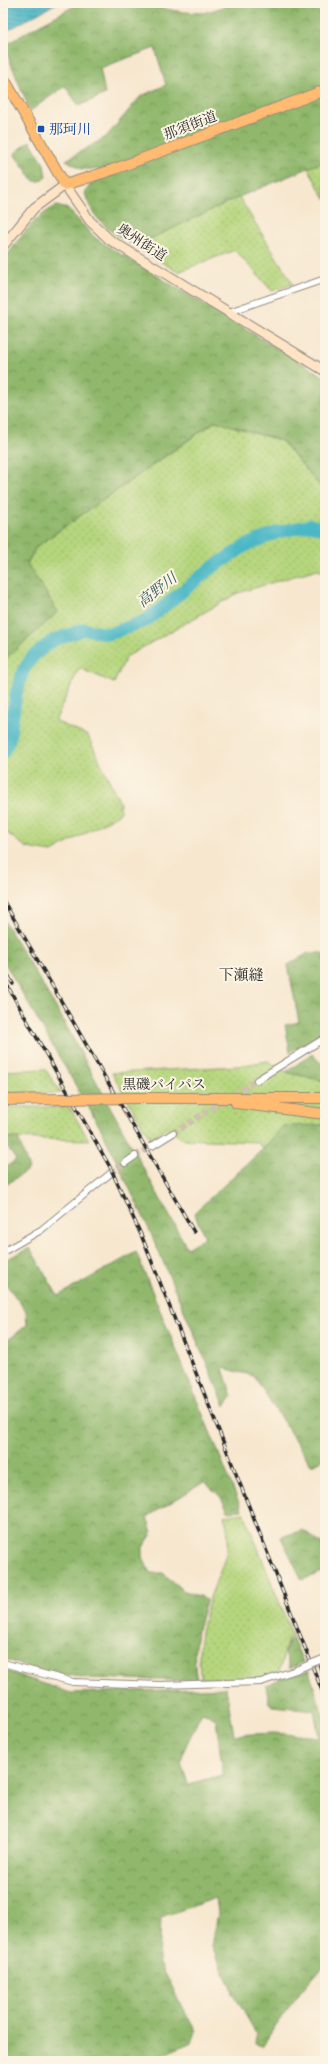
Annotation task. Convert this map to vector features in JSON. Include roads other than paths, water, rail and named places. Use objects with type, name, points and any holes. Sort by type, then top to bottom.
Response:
[{"type":"main road","name":"奥州街道","points":[[3,77],[65,184],[83,212],[110,240],[325,371]]},
{"type":"main road","name":"那須街道","points":[[65,184],[112,170],[325,90]]},
{"type":"main road","points":[[3,246],[20,222],[34,208],[65,184]]},
{"type":"main road","points":[[291,1098],[325,1092]]},
{"type":"main road","points":[[199,1098],[325,1114]]},
{"type":"main road","name":"黒磯バイパス","points":[[3,1100],[325,1098]]},
{"type":"street","points":[[229,312],[325,279]]},
{"type":"street","points":[[257,1080],[325,1038]]},
{"type":"street","points":[[152,1146],[173,1132]]},
{"type":"street","points":[[125,1163],[135,1156]]},
{"type":"street","points":[[3,1252],[40,1230],[111,1173]]},
{"type":"street","points":[[3,1663],[73,1682],[130,1684],[256,1682],[296,1670],[325,1658]]},
{"type":"water","points":[[3,3],[57,3],[3,33]]},
{"type":"waterway","name":"高野川","points":[[3,752],[9,740],[16,694],[23,671],[33,656],[52,641],[84,629],[109,634],[147,620],[210,569],[245,546],[278,532],[311,525],[325,529]]},
{"type":"tunnel","points":[[173,1133],[257,1080]]},
{"type":"tunnel","points":[[135,1156],[152,1146]]},
{"type":"tunnel","points":[[111,1173],[125,1163]]},
{"type":"railway","points":[[3,900],[194,1232]]},
{"type":"railway","points":[[3,967],[13,984]]},
{"type":"railway","points":[[3,978],[110,1167],[142,1237],[325,1698]]},
{"type":"railway","points":[[320,1667],[325,1681]]},
{"type":"place","name":"那珂川","points":[[41,129]]},
{"type":"district","name":"下瀬縫","points":[[241,975]]}]
